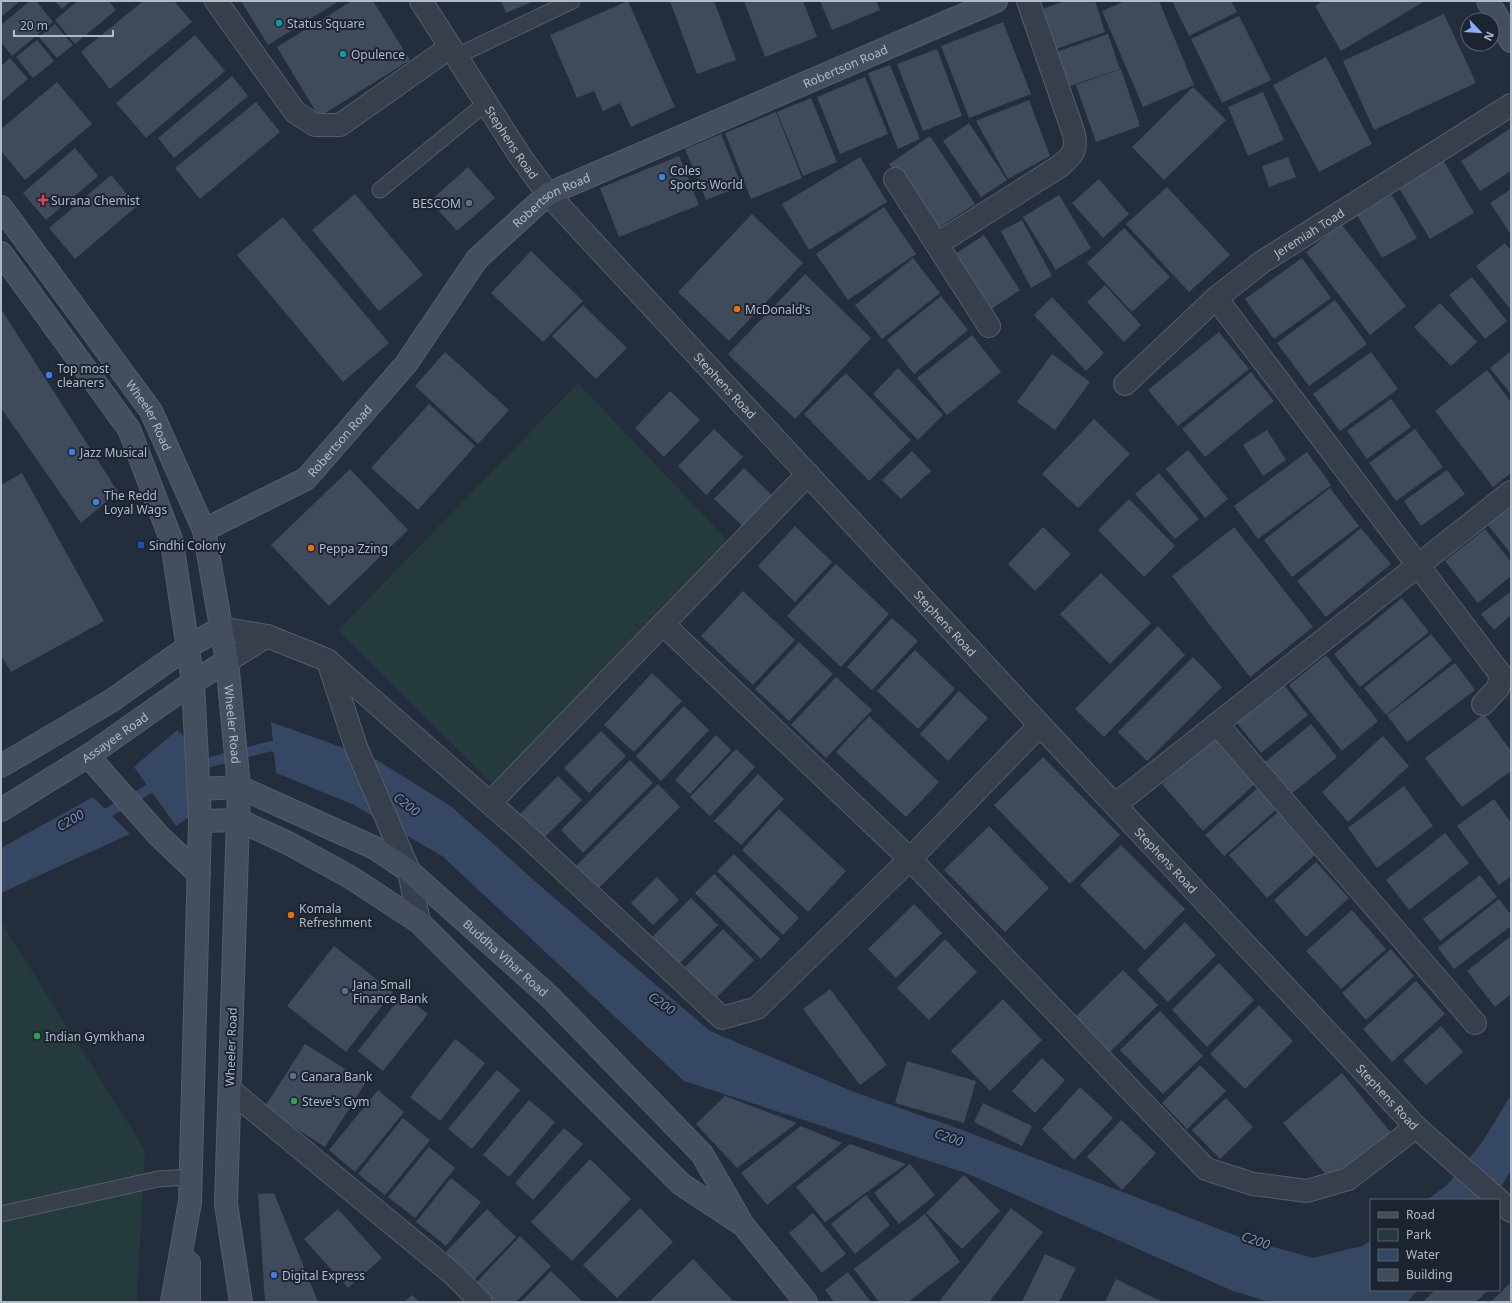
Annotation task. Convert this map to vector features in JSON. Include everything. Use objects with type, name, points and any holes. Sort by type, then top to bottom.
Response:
[{"type":"main road","points":[[1488,1],[1511,41]]},
{"type":"main road","name":"Robertson Road","points":[[204,530],[306,479],[406,364],[477,259],[548,194],[988,3]]},
{"type":"main road","name":"Wheeler Road","points":[[1,207],[151,411],[204,530],[227,661],[238,779],[226,1204],[241,1302]]},
{"type":"main road","points":[[4,257],[28,243]]},
{"type":"main road","name":"Wheeler Road","points":[[4,257],[129,429],[172,542],[189,646],[193,682],[199,785],[199,874],[190,1202],[172,1302]]},
{"type":"main road","points":[[1,766],[111,701],[189,646],[221,628]]},
{"type":"main road","name":"Assayee Road","points":[[1,810],[88,756],[193,682],[227,661]]},
{"type":"main road","points":[[88,756],[159,836],[199,874]]},
{"type":"main road","name":"Buddha Vihar Road","points":[[199,785],[238,779],[375,848],[409,871],[550,997],[702,1154],[743,1225],[806,1302]]},
{"type":"main road","name":"Buddha Vihar Road","points":[[200,820],[238,820],[288,843],[350,877],[419,922],[681,1184],[743,1225]]},
{"type":"main road","points":[[189,1302],[190,1202]]},
{"type":"main road","points":[[226,1204],[226,1302]]},
{"type":"street","points":[[216,1],[295,112],[316,125],[340,125],[453,52]]},
{"type":"street","name":"Stephens Road","points":[[421,1],[520,156],[548,194],[1040,725],[1116,804],[1416,1127],[1497,1199]]},
{"type":"street","points":[[937,244],[1060,166],[1071,157],[1076,146],[1074,134],[1028,1]]},
{"type":"street","name":"Jeremiah Toad","points":[[1125,384],[1216,298],[1262,262],[1511,106]]},
{"type":"street","points":[[895,179],[989,326]]},
{"type":"street","points":[[1216,298],[1501,675],[1498,688],[1482,704]]},
{"type":"street","points":[[490,803],[664,625],[808,474]]},
{"type":"street","points":[[1116,804],[1511,492]]},
{"type":"street","points":[[664,625],[910,859],[1206,1169],[1252,1184],[1306,1191],[1348,1179],[1416,1127]]},
{"type":"street","points":[[221,628],[267,636],[328,660],[490,803],[722,1018],[757,1008],[910,859],[1040,725]]},
{"type":"street","points":[[227,661],[267,636]]},
{"type":"street","points":[[328,660],[356,748],[409,871],[419,922]]},
{"type":"street","points":[[1217,724],[1475,1023]]},
{"type":"street","points":[[230,1090],[453,1274],[481,1302]]},
{"type":"street","name":"Stephens Road","points":[[1500,1201],[1511,1211]]},
{"type":"lane","points":[[453,52],[572,1]]},
{"type":"lane","points":[[380,190],[486,103]]},
{"type":"lane","points":[[1,1214],[158,1180],[190,1177]]},
{"type":"green space","points":[[578,383],[732,545],[493,785],[338,630]]},
{"type":"green space","name":"Indian Gymkhana","points":[[1,922],[145,1150],[137,1302],[1,1302]]},
{"type":"water","points":[[271,722],[377,760],[452,807],[545,890],[710,1031],[854,1092],[957,1128],[1242,1238],[1313,1258],[1362,1246],[1370,1241],[1370,1291],[1417,1291],[1407,1302],[1269,1302],[1233,1291],[966,1173],[684,1081],[442,856],[352,804],[276,773]]},
{"type":"water","points":[[177,730],[185,737],[189,817],[176,826],[134,767]]},
{"type":"water","points":[[93,797],[130,834],[1,893],[1,848]]},
{"type":"water","points":[[1511,1095],[1511,1170],[1494,1199],[1428,1199],[1447,1185],[1481,1144]]},
{"type":"building","points":[[1,1],[20,1],[1,17]]},
{"type":"building","points":[[30,1],[36,1],[53,22],[12,56],[1,42],[1,25]]},
{"type":"building","points":[[55,1],[71,1],[62,9]]},
{"type":"building","points":[[78,1],[109,1],[116,10],[75,44],[55,20]]},
{"type":"building","points":[[143,1],[174,1],[192,22],[110,89],[81,52]]},
{"type":"building","name":"Status Square","points":[[241,1],[339,1],[268,45]]},
{"type":"building","name":"Opulence","points":[[352,1],[373,1],[410,60],[319,117],[277,47]]},
{"type":"building","points":[[501,1],[534,1],[506,13]]},
{"type":"building","points":[[628,1],[675,107],[631,127],[620,103],[603,111],[594,91],[577,98],[550,35]]},
{"type":"building","points":[[670,1],[714,1],[736,60],[697,74]]},
{"type":"building","points":[[744,1],[803,1],[817,37],[765,57]]},
{"type":"building","points":[[820,1],[876,1],[880,10],[832,30]]},
{"type":"building","points":[[1065,1],[1095,1],[1105,32],[1053,50],[1040,10]]},
{"type":"building","points":[[1125,1],[1159,1],[1194,85],[1143,107],[1102,11]]},
{"type":"building","points":[[1172,1],[1231,1],[1237,12],[1189,36]]},
{"type":"building","points":[[1323,1],[1425,1],[1341,51],[1315,6]]},
{"type":"building","points":[[1444,14],[1460,48],[1460,52],[1462,52],[1476,83],[1374,130],[1343,61]]},
{"type":"building","points":[[1239,16],[1271,80],[1222,103],[1191,39]]},
{"type":"building","points":[[1003,22],[1031,94],[969,118],[941,46]]},
{"type":"building","points":[[55,24],[73,45],[57,58],[39,37]]},
{"type":"building","points":[[1108,34],[1120,69],[1067,87],[1056,52]]},
{"type":"building","points":[[195,35],[225,71],[146,138],[116,103]]},
{"type":"building","points":[[37,40],[54,61],[33,78],[16,57]]},
{"type":"building","points":[[937,49],[962,116],[923,131],[897,64]]},
{"type":"building","points":[[1326,57],[1372,144],[1319,172],[1273,85]]},
{"type":"building","points":[[10,58],[28,79],[1,102],[1,66]]},
{"type":"building","points":[[890,65],[920,139],[898,149],[868,73]]},
{"type":"building","points":[[1121,69],[1140,126],[1096,142],[1076,85]]},
{"type":"building","points":[[232,76],[248,96],[174,158],[158,138]]},
{"type":"building","points":[[865,77],[888,134],[840,154],[817,97]]},
{"type":"building","points":[[57,82],[92,124],[25,180],[1,151],[1,129]]},
{"type":"building","points":[[1193,87],[1226,120],[1164,180],[1132,147]]},
{"type":"building","points":[[1263,92],[1284,140],[1248,156],[1228,107]]},
{"type":"building","points":[[811,98],[837,162],[803,176],[777,112]]},
{"type":"building","points":[[1029,100],[1050,156],[1008,179],[976,121]]},
{"type":"building","points":[[256,102],[280,132],[200,199],[175,168]]},
{"type":"building","points":[[776,112],[802,178],[751,199],[725,133]]},
{"type":"building","points":[[969,123],[1007,180],[981,197],[943,141]]},
{"type":"building","points":[[1511,128],[1511,171],[1480,191],[1461,161]]},
{"type":"building","points":[[721,134],[742,186],[706,200],[685,149]]},
{"type":"building","points":[[930,136],[975,204],[934,231],[889,164]]},
{"type":"building","points":[[75,148],[98,176],[46,220],[23,193]]},
{"type":"building","points":[[679,156],[699,205],[619,237],[600,188]]},
{"type":"building","points":[[860,157],[887,202],[809,250],[782,204]]},
{"type":"building","points":[[1288,157],[1296,177],[1269,187],[1262,166]]},
{"type":"building","points":[[1442,158],[1474,213],[1430,239],[1397,185]]},
{"type":"building","points":[[468,167],[495,198],[457,231],[430,201]]},
{"type":"building","points":[[111,175],[137,206],[75,259],[49,228]]},
{"type":"building","points":[[1099,179],[1129,214],[1103,238],[1072,203]]},
{"type":"building","points":[[1167,187],[1230,255],[1189,292],[1126,224]]},
{"type":"building","points":[[1511,189],[1511,232],[1510,233],[1490,203]]},
{"type":"building","points":[[355,194],[423,275],[379,311],[312,230]]},
{"type":"building","points":[[1059,195],[1091,248],[1056,270],[1023,217]]},
{"type":"building","points":[[1392,195],[1417,238],[1382,258],[1357,215]]},
{"type":"building","points":[[884,207],[916,254],[848,300],[816,254]]},
{"type":"building","points":[[752,214],[803,263],[729,341],[678,292]]},
{"type":"building","points":[[283,217],[389,343],[343,382],[237,255]]},
{"type":"building","points":[[1022,220],[1052,276],[1031,288],[1001,231]]},
{"type":"building","points":[[1341,224],[1406,306],[1370,335],[1306,252]]},
{"type":"building","points":[[1124,228],[1170,277],[1132,312],[1087,263]]},
{"type":"building","points":[[984,235],[1020,290],[991,309],[955,254]]},
{"type":"building","points":[[1505,243],[1511,251],[1511,310],[1476,266]]},
{"type":"building","points":[[531,251],[583,301],[543,342],[491,293]]},
{"type":"building","points":[[913,258],[940,293],[882,339],[855,305]]},
{"type":"building","points":[[1302,258],[1331,298],[1274,339],[1245,299]]},
{"type":"building","points":[[805,274],[871,338],[795,419],[728,354]]},
{"type":"building","points":[[1472,277],[1507,321],[1485,339],[1449,295]]},
{"type":"building","points":[[1105,285],[1141,325],[1124,342],[1087,302]]},
{"type":"building","points":[[941,296],[968,330],[914,374],[887,340]]},
{"type":"building","points":[[1052,297],[1104,353],[1086,371],[1034,315]]},
{"type":"building","points":[[1335,300],[1367,344],[1309,386],[1277,343]]},
{"type":"building","points":[[1440,303],[1477,342],[1451,366],[1414,327]]},
{"type":"building","points":[[583,305],[627,348],[596,379],[552,336]]},
{"type":"building","points":[[1,309],[118,492],[81,523],[1,408]]},
{"type":"building","points":[[1219,332],[1249,369],[1178,426],[1148,390]]},
{"type":"building","points":[[972,335],[1001,372],[947,415],[917,378]]},
{"type":"building","points":[[1511,351],[1511,394],[1490,368]]},
{"type":"building","points":[[445,352],[509,410],[478,444],[415,386]]},
{"type":"building","points":[[1371,352],[1398,389],[1340,431],[1313,394]]},
{"type":"building","points":[[1052,354],[1090,382],[1055,430],[1017,402]]},
{"type":"building","points":[[898,368],[943,415],[918,440],[873,394]]},
{"type":"building","points":[[1487,370],[1511,402],[1511,473],[1493,487],[1435,411]]},
{"type":"building","points":[[1251,372],[1274,401],[1205,457],[1182,429]]},
{"type":"building","points":[[846,373],[911,440],[869,481],[804,414]]},
{"type":"building","points":[[670,391],[700,420],[664,457],[635,428]]},
{"type":"building","points":[[1391,399],[1411,427],[1367,459],[1347,431]]},
{"type":"building","points":[[429,404],[475,446],[418,510],[371,468]]},
{"type":"building","points":[[1094,419],[1130,454],[1078,508],[1042,474]]},
{"type":"building","points":[[714,429],[743,457],[706,495],[678,466]]},
{"type":"building","points":[[1415,429],[1443,467],[1396,501],[1369,463]]},
{"type":"building","points":[[1267,430],[1286,460],[1263,476],[1243,445]]},
{"type":"building","points":[[1188,450],[1228,499],[1205,518],[1166,469]]},
{"type":"building","points":[[912,451],[931,471],[901,499],[882,480]]},
{"type":"building","points":[[1307,452],[1331,485],[1258,539],[1234,506]]},
{"type":"building","points":[[744,468],[779,502],[749,532],[714,499]]},
{"type":"building","points":[[350,469],[408,530],[329,606],[271,545]]},
{"type":"building","points":[[1447,470],[1465,494],[1421,526],[1404,501]]},
{"type":"building","points":[[22,473],[104,621],[11,672],[1,655],[1,485]]},
{"type":"building","points":[[1159,473],[1199,519],[1175,539],[1135,494]]},
{"type":"building","points":[[1330,488],[1359,526],[1292,577],[1264,540]]},
{"type":"building","points":[[1129,499],[1175,546],[1144,577],[1098,530]]},
{"type":"building","points":[[1511,507],[1511,554],[1488,525]]},
{"type":"building","points":[[795,526],[832,562],[795,602],[758,566]]},
{"type":"building","points":[[1043,527],[1071,554],[1035,591],[1008,564]]},
{"type":"building","points":[[1234,527],[1313,627],[1250,677],[1172,576]]},
{"type":"building","points":[[1361,528],[1391,564],[1326,617],[1297,581]]},
{"type":"building","points":[[1485,529],[1511,562],[1511,576],[1478,603],[1445,561]]},
{"type":"building","points":[[836,564],[889,614],[841,667],[787,616]]},
{"type":"building","points":[[1101,573],[1151,623],[1110,664],[1060,614]]},
{"type":"building","points":[[743,591],[795,640],[753,685],[701,636]]},
{"type":"building","points":[[1509,593],[1511,594],[1511,615],[1494,630],[1481,614]]},
{"type":"building","points":[[1402,598],[1429,632],[1360,687],[1334,654]]},
{"type":"building","points":[[892,618],[918,641],[872,690],[847,667]]},
{"type":"building","points":[[1158,626],[1185,655],[1104,737],[1075,709]]},
{"type":"building","points":[[1431,634],[1452,660],[1386,715],[1364,688]]},
{"type":"building","points":[[799,642],[833,674],[789,721],[755,689]]},
{"type":"building","points":[[915,650],[955,689],[918,729],[877,691]]},
{"type":"building","points":[[1326,655],[1378,721],[1342,751],[1289,685]]},
{"type":"building","points":[[1193,657],[1222,687],[1147,761],[1118,732]]},
{"type":"building","points":[[1455,663],[1475,690],[1407,742],[1387,715]]},
{"type":"building","points":[[652,673],[682,701],[634,752],[604,725]]},
{"type":"building","points":[[836,677],[872,710],[826,758],[791,725]]},
{"type":"building","points":[[1284,685],[1308,715],[1261,753],[1237,723]]},
{"type":"building","points":[[959,691],[988,718],[948,761],[920,734]]},
{"type":"building","points":[[684,706],[709,730],[661,781],[636,756]]},
{"type":"building","points":[[1484,714],[1511,751],[1511,771],[1462,807],[1425,758]]},
{"type":"building","points":[[869,716],[939,782],[906,817],[836,752]]},
{"type":"building","points":[[1311,724],[1337,757],[1290,795],[1264,763]]},
{"type":"building","points":[[601,731],[626,756],[589,793],[564,768]]},
{"type":"building","points":[[716,735],[731,750],[690,794],[675,780]]},
{"type":"building","points":[[1217,736],[1257,782],[1203,831],[1162,784]]},
{"type":"building","points":[[1383,736],[1409,766],[1348,822],[1322,792]]},
{"type":"building","points":[[736,749],[755,767],[710,816],[690,797]]},
{"type":"building","points":[[1043,757],[1120,835],[1070,884],[994,805]]},
{"type":"building","points":[[630,760],[653,783],[583,853],[561,830]]},
{"type":"building","points":[[758,774],[784,799],[741,845],[714,821]]},
{"type":"building","points":[[558,776],[582,800],[542,840],[518,816]]},
{"type":"building","points":[[658,784],[680,807],[599,888],[576,866]]},
{"type":"building","points":[[1260,786],[1279,807],[1224,856],[1205,835]]},
{"type":"building","points":[[1404,786],[1433,826],[1377,868],[1348,828]]},
{"type":"building","points":[[1494,799],[1511,823],[1511,876],[1499,885],[1457,826]]},
{"type":"building","points":[[779,809],[846,871],[808,912],[742,850]]},
{"type":"building","points":[[1278,812],[1316,854],[1267,898],[1229,855]]},
{"type":"building","points":[[989,826],[1049,888],[1005,932],[944,870]]},
{"type":"building","points":[[1445,833],[1469,863],[1409,910],[1386,880]]},
{"type":"building","points":[[1121,845],[1185,909],[1145,950],[1080,885]]},
{"type":"building","points":[[734,854],[799,918],[783,935],[717,871]]},
{"type":"building","points":[[1316,862],[1349,898],[1306,937],[1274,900]]},
{"type":"building","points":[[714,874],[780,939],[761,959],[695,893]]},
{"type":"building","points":[[1480,875],[1497,897],[1440,941],[1423,919]]},
{"type":"building","points":[[657,877],[679,900],[653,925],[631,903]]},
{"type":"building","points":[[691,898],[718,925],[679,964],[652,937]]},
{"type":"building","points":[[1499,899],[1511,915],[1511,926],[1454,969],[1438,948]]},
{"type":"building","points":[[914,904],[942,933],[896,978],[868,949]]},
{"type":"building","points":[[1352,910],[1386,949],[1341,989],[1306,951]]},
{"type":"building","points":[[1185,922],[1216,955],[1168,1002],[1137,970]]},
{"type":"building","points":[[723,929],[754,960],[716,998],[685,967]]},
{"type":"building","points":[[1511,936],[1511,994],[1495,1007],[1467,971]]},
{"type":"building","points":[[945,939],[977,972],[929,1020],[897,988]]},
{"type":"building","points":[[334,946],[393,992],[346,1052],[287,1006]]},
{"type":"building","points":[[1391,949],[1414,976],[1366,1020],[1342,993]]},
{"type":"building","points":[[1219,963],[1254,1000],[1207,1047],[1172,1010]]},
{"type":"building","points":[[1123,970],[1158,1005],[1110,1052],[1075,1017]]},
{"type":"building","points":[[1416,981],[1445,1014],[1392,1062],[1363,1029]]},
{"type":"building","points":[[830,989],[887,1065],[860,1085],[803,1009]]},
{"type":"building","points":[[403,994],[428,1014],[383,1071],[358,1051]]},
{"type":"building","points":[[1003,999],[1042,1040],[990,1091],[951,1051]]},
{"type":"building","points":[[1259,1005],[1293,1041],[1245,1089],[1210,1054]]},
{"type":"building","points":[[1160,1011],[1203,1056],[1163,1094],[1120,1050]]},
{"type":"building","points":[[1441,1026],[1463,1052],[1426,1085],[1403,1060]]},
{"type":"building","points":[[455,1039],[485,1063],[440,1121],[410,1097]]},
{"type":"building","points":[[305,1044],[366,1082],[325,1147],[264,1108]]},
{"type":"building","points":[[1042,1058],[1065,1080],[1035,1113],[1012,1091]]},
{"type":"building","points":[[907,1061],[976,1081],[964,1123],[895,1103]]},
{"type":"building","points":[[1200,1065],[1226,1091],[1187,1129],[1162,1103]]},
{"type":"building","points":[[497,1070],[520,1090],[472,1149],[448,1129]]},
{"type":"building","points":[[1342,1073],[1392,1134],[1361,1160],[1358,1157],[1330,1180],[1283,1123]]},
{"type":"building","points":[[1080,1087],[1113,1118],[1074,1160],[1042,1129]]},
{"type":"building","points":[[378,1090],[404,1112],[355,1172],[329,1150]]},
{"type":"building","points":[[725,1096],[797,1123],[737,1168],[696,1124]]},
{"type":"building","points":[[1226,1098],[1253,1127],[1220,1159],[1192,1130]]},
{"type":"building","points":[[529,1100],[555,1122],[509,1177],[483,1155]]},
{"type":"building","points":[[983,1103],[1032,1126],[1022,1146],[974,1122]]},
{"type":"building","points":[[403,1118],[430,1140],[385,1195],[358,1174]]},
{"type":"building","points":[[1121,1120],[1156,1153],[1122,1190],[1087,1157]]},
{"type":"building","points":[[801,1126],[842,1143],[767,1205],[741,1173]]},
{"type":"building","points":[[564,1128],[583,1144],[533,1200],[515,1183]]},
{"type":"building","points":[[850,1144],[906,1164],[825,1222],[796,1187]]},
{"type":"building","points":[[429,1147],[455,1168],[415,1218],[388,1197]]},
{"type":"building","points":[[590,1159],[631,1199],[572,1261],[531,1222]]},
{"type":"building","points":[[910,1164],[935,1195],[899,1224],[874,1193]]},
{"type":"building","points":[[964,1175],[1000,1211],[962,1249],[926,1213]]},
{"type":"building","points":[[451,1178],[481,1202],[446,1246],[416,1222]]},
{"type":"building","points":[[274,1193],[318,1302],[265,1302],[258,1194]]},
{"type":"building","points":[[866,1195],[890,1225],[855,1254],[831,1224]]},
{"type":"building","points":[[640,1208],[673,1242],[617,1298],[583,1265]]},
{"type":"building","points":[[1011,1208],[1043,1232],[989,1302],[939,1302]]},
{"type":"building","points":[[338,1209],[382,1258],[348,1288],[304,1239]]},
{"type":"building","points":[[487,1209],[516,1237],[473,1281],[444,1254]]},
{"type":"building","points":[[813,1213],[846,1254],[822,1273],[789,1233]]},
{"type":"building","points":[[925,1214],[960,1262],[908,1302],[879,1302],[854,1269]]},
{"type":"building","points":[[520,1236],[551,1266],[516,1302],[491,1302],[474,1285]]},
{"type":"building","points":[[1045,1254],[1076,1268],[1059,1302],[1022,1302]]},
{"type":"building","points":[[693,1259],[733,1301],[732,1302],[649,1302]]},
{"type":"building","points":[[551,1271],[583,1302],[521,1302]]},
{"type":"building","points":[[848,1272],[871,1302],[834,1302],[825,1290]]},
{"type":"building","points":[[1116,1279],[1150,1296],[1163,1302],[1105,1302]]},
{"type":"building","points":[[1509,1284],[1511,1286],[1511,1302],[1491,1302]]},
{"type":"building","points":[[1434,1291],[1487,1291],[1476,1302],[1423,1302]]},
{"type":"building","points":[[412,1295],[419,1302],[404,1302]]},
{"type":"waterway","name":"C200","points":[[195,766],[271,746],[285,752]]},
{"type":"waterway","name":"C200","points":[[97,819],[161,782]]},
{"type":"place","name":"Status Square","points":[[279,23]]},
{"type":"place","name":"Opulence","points":[[343,54]]},
{"type":"place","name":"Coles Sports World","points":[[662,177]]},
{"type":"place","name":"Surana Chemist","points":[[43,200]]},
{"type":"place","name":"BESCOM","points":[[469,203]]},
{"type":"place","name":"McDonald's","points":[[737,309]]},
{"type":"place","name":"Top most cleaners","points":[[49,375]]},
{"type":"place","name":"Jazz Musical","points":[[72,452]]},
{"type":"place","name":"The Redd Loyal Wags","points":[[96,502]]},
{"type":"place","name":"Sindhi Colony","points":[[141,545]]},
{"type":"place","name":"Peppa Zzing","points":[[311,548]]},
{"type":"place","name":"Komala Refreshment","points":[[291,915]]},
{"type":"place","name":"Jana Small Finance Bank","points":[[345,991]]},
{"type":"place","name":"Indian Gymkhana","points":[[37,1036]]},
{"type":"place","name":"Canara Bank","points":[[293,1076]]},
{"type":"place","name":"Steve's Gym","points":[[294,1101]]},
{"type":"place","name":"Digital Express","points":[[274,1275]]}]
